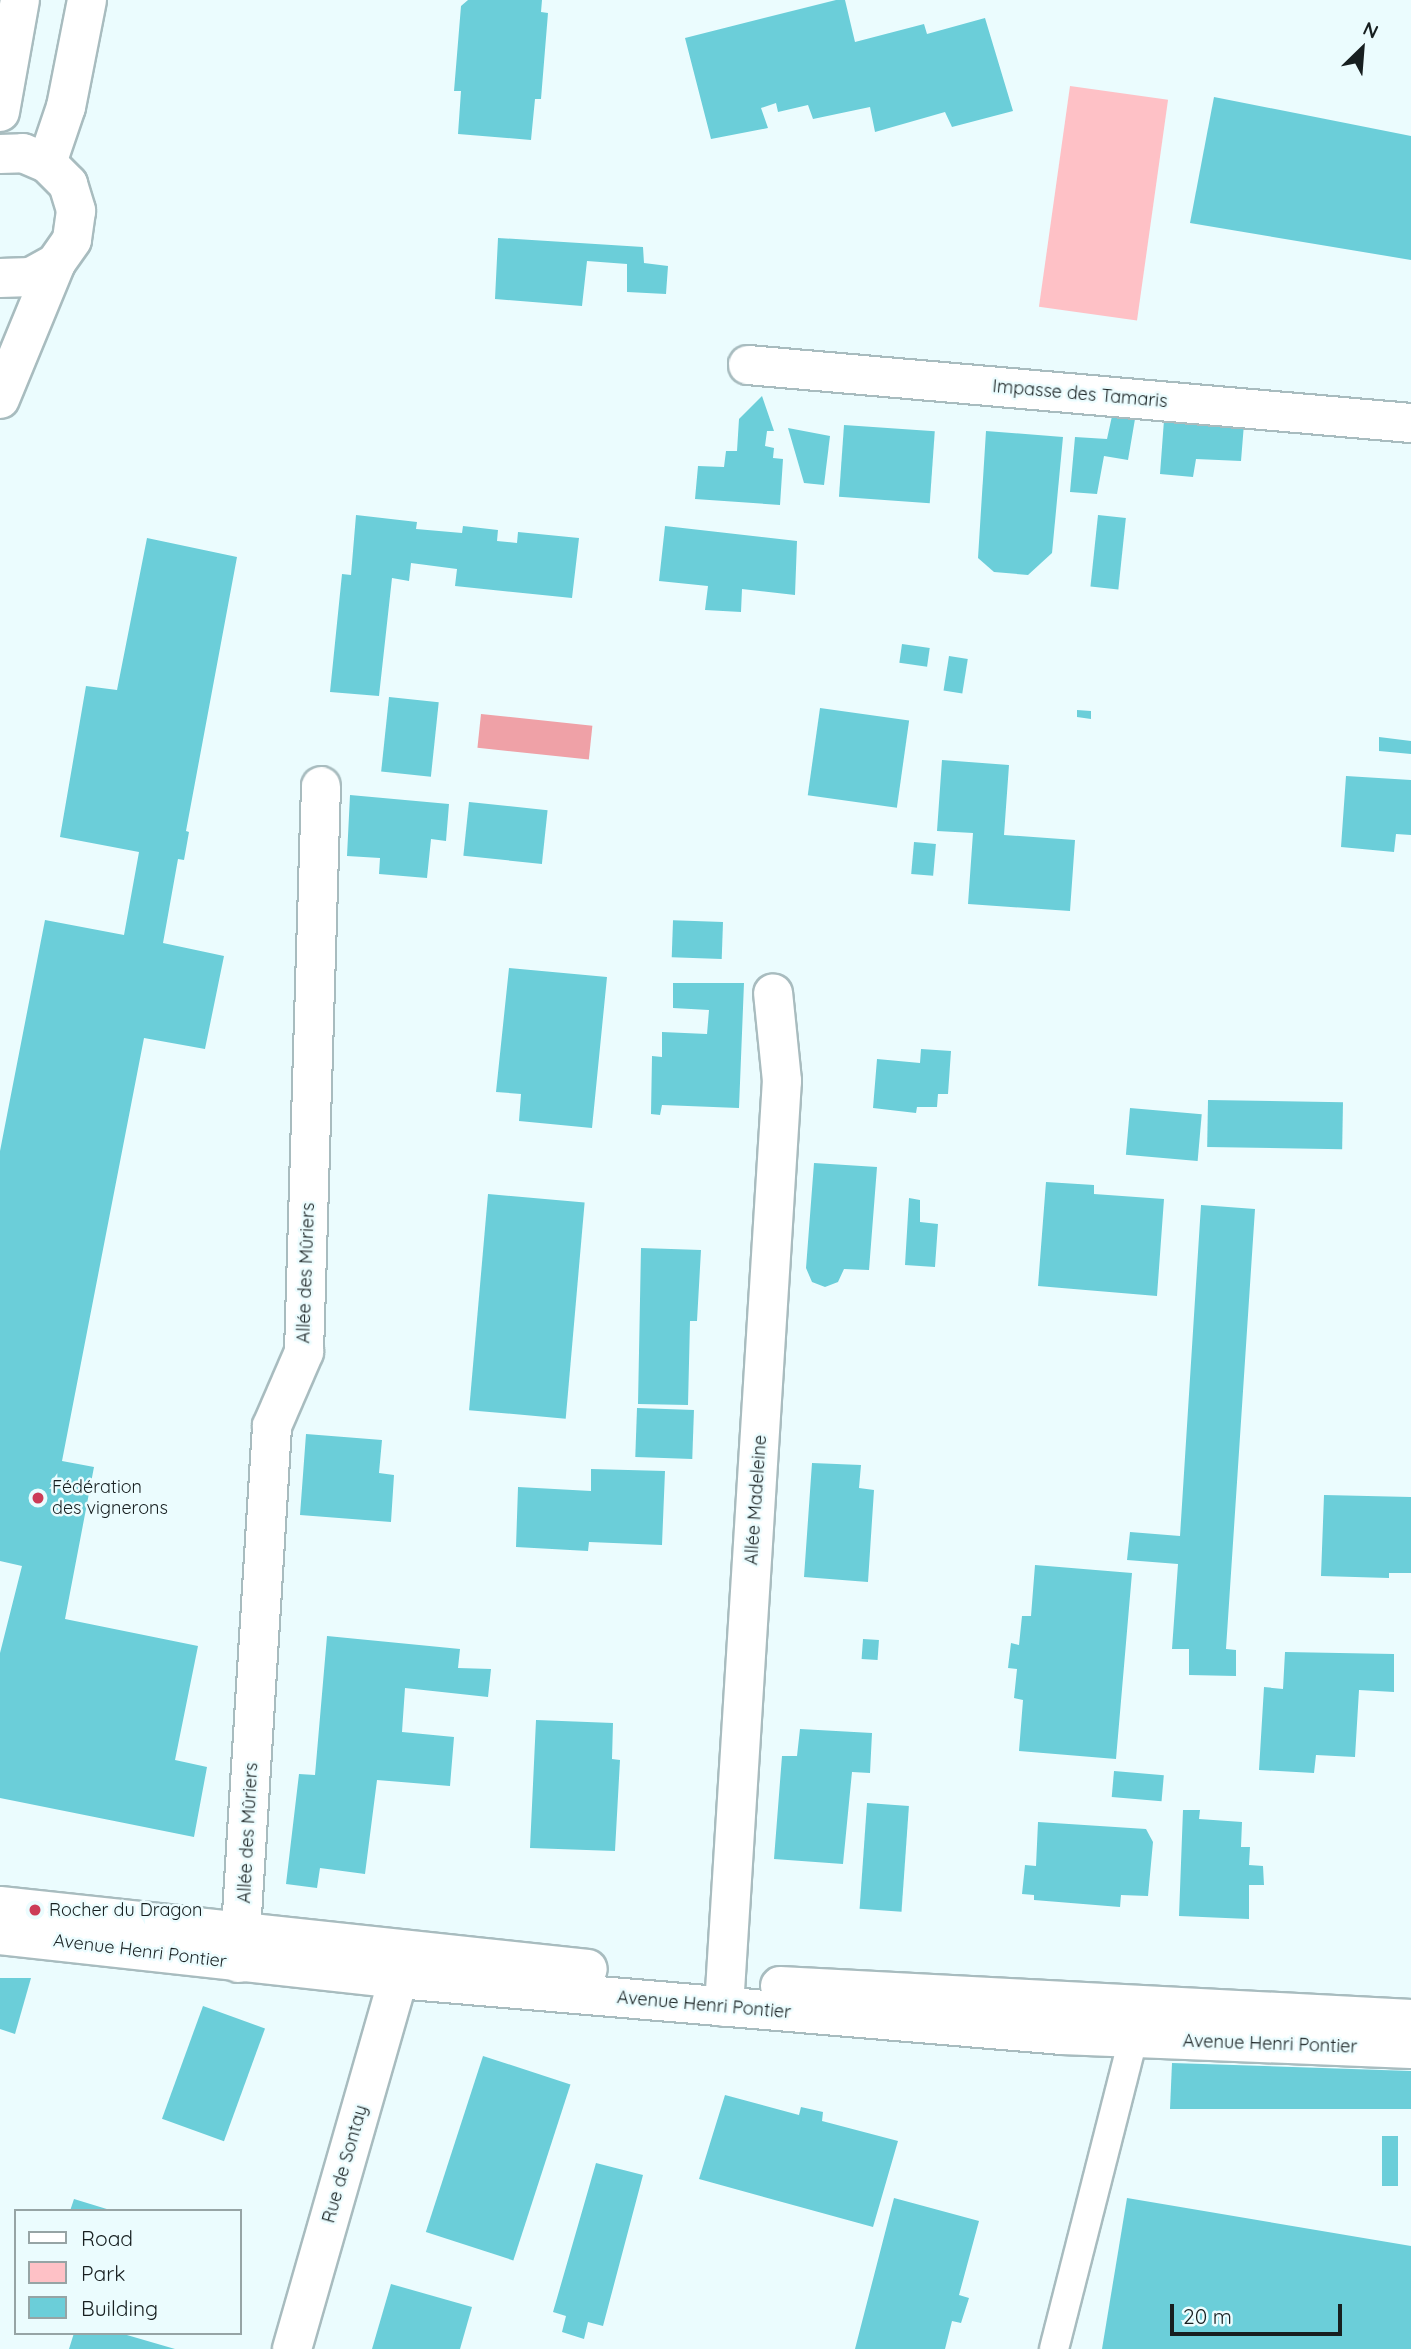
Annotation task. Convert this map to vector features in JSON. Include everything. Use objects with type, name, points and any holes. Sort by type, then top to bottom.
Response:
[{"type":"street","points":[[0,112],[20,0]]},
{"type":"street","points":[[47,163],[66,107],[87,0]]},
{"type":"street","points":[[0,154],[23,153],[47,163],[68,184],[76,211],[72,240],[56,263],[0,399]]},
{"type":"street","points":[[0,278],[31,277],[56,263]]},
{"type":"street","name":"Impasse des Tamaris","points":[[748,365],[1411,423]]},
{"type":"street","name":"Allée des Mûriers","points":[[241,1949],[272,1426],[304,1353],[321,786]]},
{"type":"street","name":"Allée Madeleine","points":[[725,1995],[782,1081],[773,993]]},
{"type":"street","name":"Avenue Henri Pontier","points":[[0,1906],[398,1979],[725,1995],[1411,2019]]},
{"type":"street","name":"Avenue Henri Pontier","points":[[0,1935],[241,1949],[725,1995],[1133,2038],[1411,2049]]},
{"type":"street","name":"Rue de Sontay","points":[[292,2349],[398,1979]]},
{"type":"lane","points":[[1054,2349],[1133,2038]]},
{"type":"green space","points":[[1070,86],[1168,100],[1137,321],[1039,307]]},
{"type":"shaded area","points":[[481,714],[592,726],[589,760],[477,748]]},
{"type":"building","points":[[468,0],[542,0],[541,12],[548,13],[541,99],[535,99],[531,140],[458,134],[461,91],[454,91],[461,6]]},
{"type":"building","points":[[845,0],[855,42],[924,24],[927,34],[985,18],[1013,111],[952,127],[945,112],[875,132],[870,107],[813,119],[808,105],[778,112],[776,103],[761,108],[768,128],[711,139],[685,38]]},
{"type":"building","points":[[1214,97],[1411,136],[1411,260],[1190,223]]},
{"type":"building","points":[[498,238],[643,247],[644,263],[668,266],[666,294],[627,292],[627,264],[587,261],[582,306],[495,299]]},
{"type":"building","points":[[762,396],[774,431],[767,431],[765,446],[774,448],[773,458],[783,459],[780,505],[695,499],[698,466],[724,467],[726,451],[737,451],[739,419]]},
{"type":"building","points":[[1112,416],[1135,419],[1128,460],[1104,456],[1097,494],[1070,492],[1075,437],[1107,439]]},
{"type":"building","points":[[1164,420],[1244,424],[1241,461],[1196,459],[1193,477],[1160,474]]},
{"type":"building","points":[[844,425],[935,431],[930,503],[839,497]]},
{"type":"building","points":[[788,428],[830,436],[824,485],[804,483]]},
{"type":"building","points":[[986,431],[1063,437],[1052,553],[1028,575],[994,572],[978,558]]},
{"type":"building","points":[[356,515],[417,522],[416,529],[462,533],[463,526],[498,530],[497,541],[517,543],[518,532],[579,538],[572,598],[455,586],[457,569],[411,563],[409,581],[392,578],[379,696],[330,692],[342,574],[351,575]]},
{"type":"building","points":[[1098,515],[1126,518],[1118,590],[1090,587]]},
{"type":"building","points":[[665,526],[797,541],[795,595],[742,589],[741,612],[705,610],[708,586],[659,581]]},
{"type":"building","points":[[147,538],[237,557],[186,831],[189,832],[184,860],[178,859],[163,943],[224,956],[205,1049],[144,1038],[62,1461],[94,1467],[65,1619],[198,1646],[175,1760],[207,1767],[194,1837],[0,1798],[0,1653],[22,1566],[0,1561],[0,1151],[45,920],[124,935],[139,852],[60,837],[86,686],[117,690]]},
{"type":"building","points":[[902,644],[930,648],[927,667],[899,663]]},
{"type":"building","points":[[949,656],[968,659],[962,694],[944,691]]},
{"type":"building","points":[[389,697],[439,702],[431,777],[381,772]]},
{"type":"building","points":[[820,708],[909,721],[897,808],[808,795]]},
{"type":"building","points":[[1077,710],[1091,711],[1091,719],[1077,717]]},
{"type":"building","points":[[1379,737],[1411,741],[1411,754],[1379,751]]},
{"type":"building","points":[[942,760],[1009,765],[1004,835],[1075,840],[1070,911],[968,904],[973,833],[937,831]]},
{"type":"building","points":[[1346,776],[1411,780],[1411,835],[1396,834],[1394,852],[1341,847]]},
{"type":"building","points":[[350,795],[449,804],[446,841],[431,839],[427,878],[379,874],[380,858],[347,856]]},
{"type":"building","points":[[469,802],[548,810],[542,864],[463,856]]},
{"type":"building","points":[[914,842],[936,844],[933,876],[911,874]]},
{"type":"building","points":[[673,920],[723,922],[722,959],[672,957]]},
{"type":"building","points":[[509,968],[607,977],[592,1128],[519,1121],[521,1094],[496,1092]]},
{"type":"building","points":[[673,983],[744,983],[739,1108],[662,1105],[660,1115],[651,1114],[652,1056],[662,1057],[662,1032],[707,1034],[709,1010],[673,1008]]},
{"type":"building","points":[[921,1049],[951,1051],[948,1094],[938,1094],[937,1107],[917,1107],[916,1113],[873,1108],[877,1059],[920,1063]]},
{"type":"building","points":[[1208,1100],[1343,1102],[1342,1149],[1207,1147]]},
{"type":"building","points":[[1130,1108],[1202,1114],[1198,1161],[1126,1155]]},
{"type":"building","points":[[814,1163],[877,1167],[869,1270],[844,1269],[838,1282],[825,1287],[812,1282],[806,1268]]},
{"type":"building","points":[[1046,1182],[1094,1185],[1094,1194],[1164,1199],[1157,1296],[1038,1286]]},
{"type":"building","points":[[488,1194],[585,1202],[566,1419],[469,1410]]},
{"type":"building","points":[[909,1198],[920,1200],[920,1222],[938,1224],[935,1267],[905,1265]]},
{"type":"building","points":[[1201,1205],[1255,1209],[1226,1649],[1236,1650],[1236,1676],[1189,1675],[1189,1649],[1172,1649],[1178,1564],[1127,1560],[1130,1532],[1180,1536]]},
{"type":"building","points":[[641,1248],[701,1250],[697,1321],[690,1321],[688,1405],[638,1404]]},
{"type":"building","points":[[637,1408],[694,1410],[692,1459],[635,1457]]},
{"type":"building","points":[[306,1434],[382,1440],[379,1473],[394,1475],[391,1522],[300,1515]]},
{"type":"building","points":[[812,1463],[861,1465],[859,1488],[874,1490],[868,1582],[804,1577]]},
{"type":"building","points":[[591,1469],[665,1471],[662,1545],[589,1542],[588,1551],[516,1547],[518,1487],[591,1491]]},
{"type":"building","points":[[1324,1495],[1411,1497],[1411,1573],[1389,1573],[1389,1578],[1321,1576]]},
{"type":"building","points":[[1035,1565],[1132,1573],[1116,1759],[1019,1751],[1023,1700],[1014,1698],[1017,1669],[1008,1668],[1011,1643],[1019,1645],[1022,1616],[1031,1616]]},
{"type":"building","points":[[327,1636],[460,1649],[458,1668],[491,1669],[488,1697],[405,1688],[402,1732],[454,1737],[450,1786],[377,1780],[365,1874],[320,1868],[317,1888],[286,1884],[299,1774],[315,1775]]},
{"type":"building","points":[[863,1639],[879,1640],[878,1660],[862,1659]]},
{"type":"building","points":[[1285,1652],[1394,1654],[1394,1692],[1359,1690],[1355,1757],[1316,1755],[1314,1773],[1259,1770],[1264,1687],[1283,1689]]},
{"type":"building","points":[[536,1720],[613,1723],[612,1759],[620,1760],[615,1851],[530,1848]]},
{"type":"building","points":[[800,1729],[872,1733],[870,1773],[852,1772],[843,1864],[774,1859],[782,1756],[797,1756]]},
{"type":"building","points":[[1114,1771],[1164,1775],[1162,1801],[1112,1797]]},
{"type":"building","points":[[867,1803],[909,1806],[902,1912],[860,1909]]},
{"type":"building","points":[[1183,1810],[1200,1810],[1199,1819],[1242,1822],[1241,1847],[1250,1847],[1249,1865],[1263,1866],[1264,1885],[1249,1885],[1249,1919],[1179,1916]]},
{"type":"building","points":[[1038,1822],[1146,1829],[1153,1842],[1148,1896],[1121,1895],[1120,1907],[1034,1900],[1034,1895],[1022,1894],[1025,1865],[1036,1866]]},
{"type":"building","points":[[0,1978],[31,1978],[15,2034],[0,2029]]},
{"type":"building","points":[[203,2006],[265,2029],[224,2141],[162,2119]]},
{"type":"building","points":[[483,2056],[570,2084],[513,2260],[426,2232]]},
{"type":"building","points":[[1172,2063],[1411,2071],[1411,2109],[1170,2109]]},
{"type":"building","points":[[725,2095],[799,2115],[801,2107],[823,2112],[822,2121],[898,2141],[873,2227],[699,2179]]},
{"type":"building","points":[[1382,2136],[1398,2136],[1398,2186],[1382,2186]]},
{"type":"building","points":[[596,2163],[643,2175],[603,2326],[588,2322],[584,2339],[562,2332],[566,2316],[553,2312]]},
{"type":"building","points":[[894,2198],[979,2221],[959,2295],[969,2298],[961,2323],[952,2321],[945,2349],[855,2349]]},
{"type":"building","points":[[1127,2198],[1411,2246],[1411,2349],[1102,2349]]},
{"type":"building","points":[[74,2199],[107,2209],[71,2209]]},
{"type":"building","points":[[391,2284],[472,2307],[460,2349],[372,2349]]},
{"type":"building","points":[[73,2335],[127,2335],[175,2349],[69,2349]]},
{"type":"place","name":"Fédération des vignerons","points":[[38,1498]]},
{"type":"place","name":"Rocher du Dragon","points":[[35,1910]]}]
